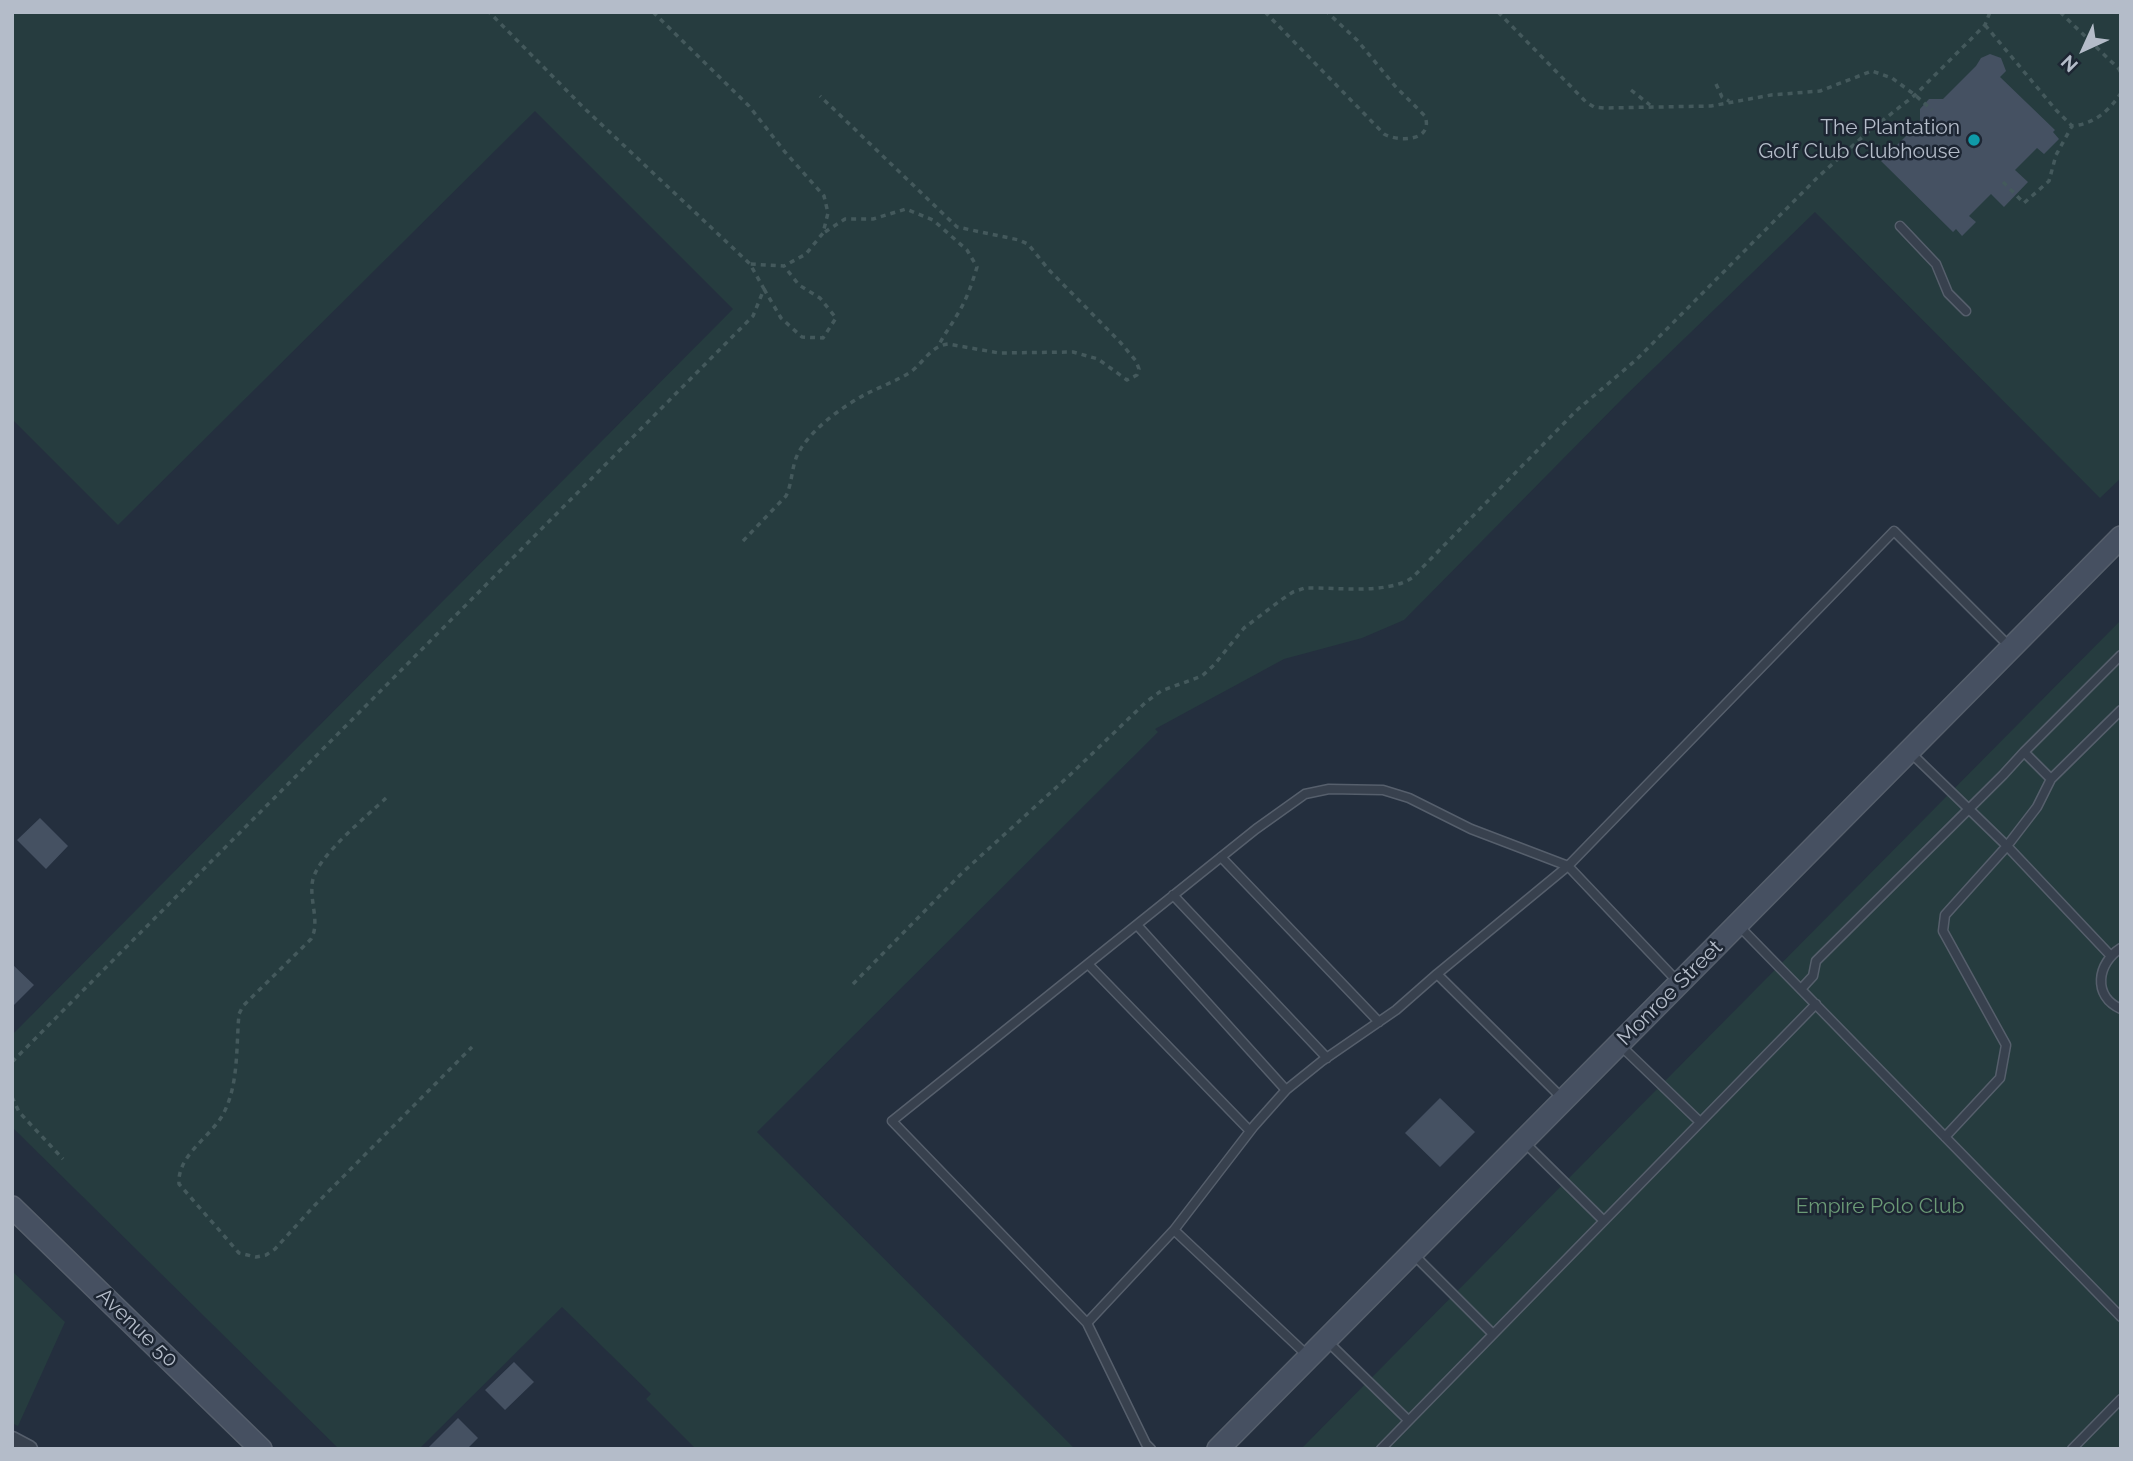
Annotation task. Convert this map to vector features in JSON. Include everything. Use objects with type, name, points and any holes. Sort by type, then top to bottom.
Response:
[{"type":"main road","name":"Monroe Street","points":[[1227,1446],[1309,1357],[2121,537]]},
{"type":"main road","name":"Avenue 50","points":[[12,1207],[261,1449]]},
{"type":"street","points":[[12,1440],[29,1449]]},
{"type":"lane","points":[[1900,226],[1937,264],[1948,293],[1966,311]]},
{"type":"lane","points":[[1087,1323],[1174,1230],[1250,1131],[1286,1090],[1326,1058],[1396,1010],[1568,866],[1894,531],[2011,648]]},
{"type":"lane","points":[[1801,989],[1813,976],[1816,961],[2121,655]]},
{"type":"lane","points":[[1945,1136],[2000,1078],[2006,1045],[1942,931],[1945,915],[2007,846],[2037,807],[2051,779],[2121,710]]},
{"type":"lane","points":[[1909,751],[2007,846],[2110,955]]},
{"type":"lane","points":[[2024,752],[2051,779]]},
{"type":"lane","points":[[1151,1449],[1146,1444],[1087,1323],[892,1121],[1221,857],[1305,794],[1329,789],[1383,790],[1409,798],[1471,830],[1568,866],[1679,983]]},
{"type":"lane","points":[[1221,857],[1379,1022]]},
{"type":"lane","points":[[1174,895],[1326,1058]]},
{"type":"lane","points":[[1738,924],[2121,1317]]},
{"type":"lane","points":[[1137,925],[1286,1090]]},
{"type":"lane","points":[[2121,948],[2110,955],[2101,976],[2107,999],[2121,1009]]},
{"type":"lane","points":[[1088,964],[1250,1131]]},
{"type":"lane","points":[[1437,974],[1564,1100]]},
{"type":"lane","points":[[1381,1449],[1816,1004]]},
{"type":"lane","points":[[1619,1044],[1700,1122]]},
{"type":"lane","points":[[1522,1141],[1604,1221]]},
{"type":"lane","points":[[1174,1230],[1309,1357]]},
{"type":"lane","points":[[1412,1253],[1493,1334]]},
{"type":"lane","points":[[1326,1340],[1408,1420]]},
{"type":"lane","points":[[2072,1449],[2121,1399]]},
{"type":"path","points":[[489,12],[584,108],[750,264],[781,318],[803,337],[823,338],[836,318],[820,298],[799,285],[784,266]]},
{"type":"path","points":[[653,12],[749,106],[785,152],[824,195],[828,213],[823,233]]},
{"type":"path","points":[[1265,12],[1384,134],[1404,139],[1414,139],[1420,135],[1427,122],[1425,116],[1395,86],[1357,40],[1327,12]]},
{"type":"path","points":[[1498,12],[1594,107],[1711,106],[1771,95],[1820,91],[1872,71],[1892,78],[1932,110]]},
{"type":"path","points":[[853,984],[962,873],[1146,702],[1161,691],[1202,676],[1244,628],[1281,600],[1305,588],[1385,588],[1401,585],[1412,578],[1577,410],[1636,360],[1818,177],[1915,94],[1985,24],[1990,12]]},
{"type":"path","points":[[2060,12],[2121,73]]},
{"type":"path","points":[[1985,24],[2072,126],[2087,125],[2098,118],[2121,93]]},
{"type":"path","points":[[1716,84],[1722,97],[1731,103]]},
{"type":"path","points":[[1631,90],[1651,107]]},
{"type":"path","points":[[820,96],[957,228],[1028,244],[1049,270],[1120,342],[1136,361],[1139,369],[1137,375],[1127,380],[1098,359],[1073,352],[999,353],[948,344],[939,345]]},
{"type":"path","points":[[2003,182],[2024,203],[2049,181],[2056,155],[2072,126]]},
{"type":"path","points":[[743,541],[786,496],[799,452],[815,432],[862,396],[909,373],[939,345],[958,314],[972,285],[977,267],[967,250],[933,220],[906,209],[873,219],[845,219],[823,233],[806,254],[784,266],[750,264]]},
{"type":"path","points":[[12,1062],[753,316],[764,289]]},
{"type":"path","points":[[386,798],[318,867],[313,880],[312,897],[316,931],[311,939],[243,1006],[239,1014],[233,1086],[229,1100],[215,1126],[180,1169],[179,1184],[239,1253],[256,1257],[266,1255],[472,1047]]},
{"type":"path","points":[[12,1097],[19,1112],[63,1159]]},
{"type":"green space","points":[[12,12],[2121,12],[2121,478],[2100,498],[1815,212],[1625,396],[1404,620],[1362,638],[1284,659],[1155,729],[1158,732],[757,1132],[1075,1449],[696,1449],[646,1399],[651,1394],[562,1307],[419,1449],[339,1449],[12,1127],[12,1035],[733,309],[535,111],[118,525],[12,419]]},
{"type":"green space","name":"Empire Polo Club","points":[[2121,620],[2121,1449],[1301,1449]]},
{"type":"green space","points":[[12,1271],[65,1322],[18,1426],[12,1423]]},
{"type":"building","name":"The Plantation Golf Club Clubhouse","points":[[1990,54],[2001,58],[2006,71],[2000,77],[2055,130],[2053,132],[2059,139],[2044,154],[2037,148],[2015,170],[2028,182],[2004,207],[1991,194],[1969,216],[1976,222],[1962,236],[1956,229],[1953,232],[1881,161],[1920,122],[1920,109],[1929,99],[1943,99],[1981,58]]},
{"type":"building","points":[[40,818],[68,846],[46,869],[17,840]]},
{"type":"building","points":[[12,964],[34,985],[12,1007]]},
{"type":"building","points":[[1440,1098],[1475,1132],[1440,1167],[1405,1133]]},
{"type":"building","points":[[514,1362],[534,1382],[505,1410],[485,1390]]},
{"type":"building","points":[[458,1418],[478,1438],[467,1449],[427,1449]]},
{"type":"place","name":"The Plantation Golf Club Clubhouse","points":[[1974,140]]}]
